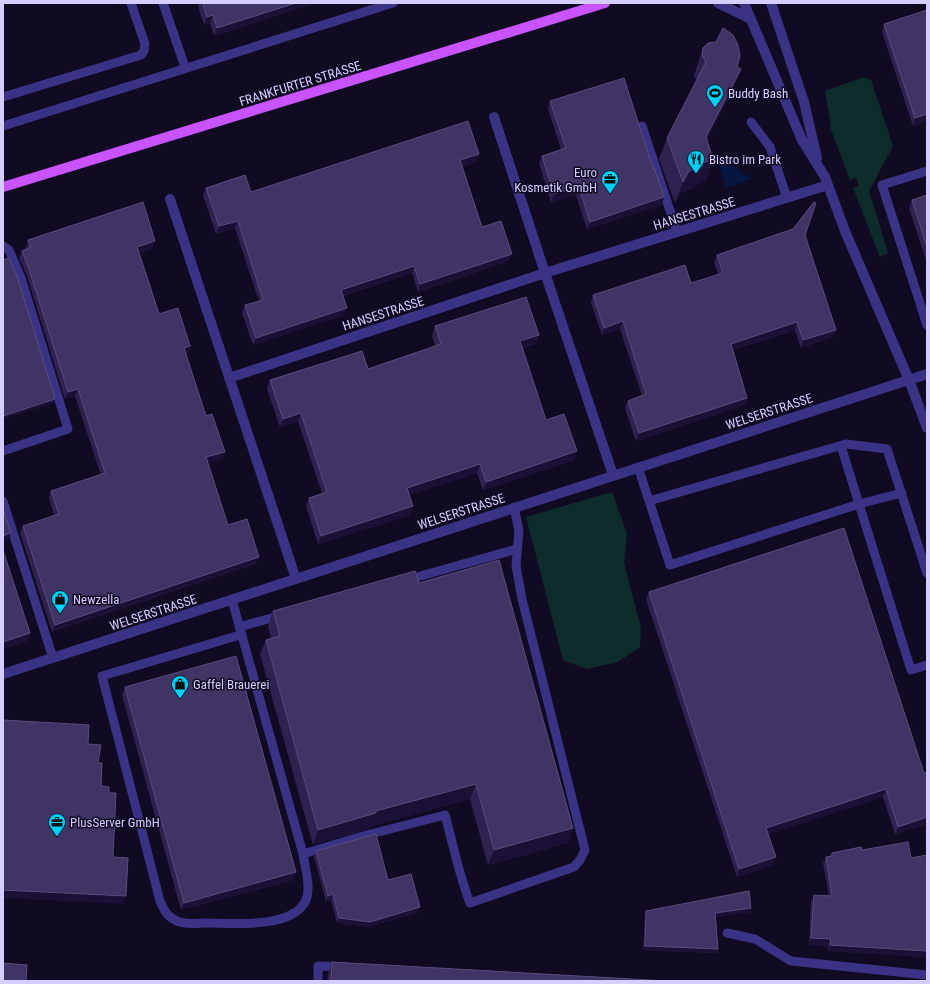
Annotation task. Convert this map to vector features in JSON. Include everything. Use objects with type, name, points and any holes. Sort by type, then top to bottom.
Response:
[{"type":"main road","name":"FRANKFURTER STRASSE","points":[[3,188],[605,3]]},
{"type":"street","points":[[718,3],[751,19]]},
{"type":"street","points":[[744,3],[800,135],[819,166],[828,185],[909,380],[927,428]]},
{"type":"street","points":[[771,3],[804,102],[819,166]]},
{"type":"street","points":[[494,117],[613,475]]},
{"type":"street","name":"HANSESTRASSE","points":[[229,378],[545,274],[828,185]]},
{"type":"street","points":[[170,199],[296,580]]},
{"type":"street","name":"WELSERSTRASSE","points":[[3,674],[927,374]]},
{"type":"lane","points":[[3,97],[141,55],[144,51],[145,44],[131,3]]},
{"type":"lane","points":[[163,3],[185,67]]},
{"type":"lane","points":[[3,126],[185,67],[393,3]]},
{"type":"lane","points":[[751,122],[770,147],[787,198]]},
{"type":"lane","points":[[642,126],[677,232]]},
{"type":"lane","points":[[927,171],[882,185],[927,325]]},
{"type":"lane","points":[[3,246],[9,250],[21,278],[68,429],[3,451]]},
{"type":"lane","points":[[649,501],[846,444],[888,448],[927,572]]},
{"type":"lane","points":[[841,446],[911,670],[927,665]]},
{"type":"lane","points":[[638,467],[670,565],[859,504],[902,493]]},
{"type":"lane","points":[[3,502],[53,658]]},
{"type":"lane","points":[[303,854],[363,836],[445,815],[460,865],[463,884],[470,903],[574,867],[580,860],[585,850],[522,599],[516,566],[519,531],[514,507]]},
{"type":"lane","points":[[395,583],[517,549]]},
{"type":"lane","points":[[232,600],[240,631],[303,854],[308,888],[305,901],[297,912],[285,918],[253,923],[178,922],[165,913],[160,901],[102,676],[240,631],[289,613]]},
{"type":"lane","points":[[727,933],[755,939],[791,961],[927,976]]},
{"type":"lane","points":[[318,981],[318,966],[350,967]]},
{"type":"green space","points":[[864,77],[871,80],[893,146],[869,191],[888,253],[880,257],[853,188],[859,186],[856,178],[850,180],[830,127],[825,91]]},
{"type":"green space","points":[[612,492],[627,533],[624,563],[641,628],[640,647],[618,662],[587,669],[563,660],[526,517]]},
{"type":"water","points":[[723,155],[725,160],[752,179],[726,188],[717,158]]},
{"type":"building","points":[[203,3],[296,3],[217,28],[213,15],[207,17]]},
{"type":"building","points":[[927,10],[927,114],[915,118],[884,24]]},
{"type":"building","points":[[723,28],[733,35],[738,45],[740,56],[737,67],[741,69],[706,137],[713,159],[702,163],[703,166],[689,171],[683,182],[667,138],[706,62],[702,55],[703,48],[708,43],[716,42]]},
{"type":"building","points":[[624,78],[653,169],[654,167],[664,197],[590,222],[579,187],[554,194],[542,156],[566,148],[550,101]]},
{"type":"building","points":[[468,121],[479,154],[460,160],[482,227],[501,221],[512,254],[420,284],[414,266],[341,290],[347,308],[256,338],[245,305],[263,300],[238,221],[219,226],[206,188],[245,175],[251,192]]},
{"type":"building","points":[[927,195],[927,247],[912,200]]},
{"type":"building","points":[[143,202],[155,241],[137,247],[159,314],[178,308],[190,346],[184,348],[206,416],[212,414],[225,452],[206,457],[228,525],[247,519],[259,557],[55,625],[23,526],[59,514],[51,491],[105,473],[78,389],[68,392],[22,251],[31,247],[28,240]]},
{"type":"building","points":[[814,202],[816,203],[805,235],[836,330],[803,340],[797,322],[731,344],[747,398],[639,433],[628,401],[646,394],[623,321],[604,328],[593,295],[685,265],[691,283],[723,273],[717,255],[793,229]]},
{"type":"building","points":[[9,258],[17,276],[55,399],[3,416],[3,260]]},
{"type":"building","points":[[526,297],[539,335],[520,341],[546,420],[564,414],[577,451],[486,482],[480,464],[407,488],[413,506],[321,536],[309,498],[327,492],[301,413],[283,419],[270,380],[362,351],[368,369],[441,344],[435,326]]},
{"type":"building","points":[[3,510],[11,533],[3,536]]},
{"type":"building","points":[[844,528],[924,773],[927,773],[927,817],[898,827],[886,789],[766,828],[776,857],[739,869],[649,592]]},
{"type":"building","points":[[3,550],[30,633],[3,642]]},
{"type":"building","points":[[499,560],[573,828],[494,850],[476,784],[376,811],[376,813],[318,830],[266,640],[280,636],[273,611],[415,571],[419,583]]},
{"type":"building","points":[[236,656],[296,872],[184,903],[125,687]]},
{"type":"building","name":"PlusServer GmbH","points":[[3,720],[89,725],[88,744],[101,745],[98,763],[102,763],[101,786],[109,787],[109,793],[116,793],[113,857],[128,858],[126,896],[3,890]]},
{"type":"building","points":[[376,834],[388,880],[411,874],[420,907],[370,922],[339,918],[333,894],[328,896],[316,851]]},
{"type":"building","points":[[908,842],[911,858],[927,855],[927,951],[830,945],[831,939],[811,938],[814,895],[832,896],[826,857],[832,856],[832,853],[861,847],[862,850]]},
{"type":"building","points":[[749,891],[751,908],[715,913],[718,949],[645,946],[646,911]]},
{"type":"building","points":[[332,962],[667,981],[331,981]]},
{"type":"building","points":[[3,963],[27,965],[26,981],[3,981]]},
{"type":"place","name":"Buddy Bash","points":[[715,108]]},
{"type":"place","name":"Bistro im Park","points":[[696,174]]},
{"type":"place","name":"Euro Kosmetik GmbH","points":[[610,194]]},
{"type":"place","name":"Newzella","points":[[60,614]]},
{"type":"place","name":"Gaffel Brauerei","points":[[180,699]]},
{"type":"place","name":"PlusServer GmbH","points":[[57,837]]}]
